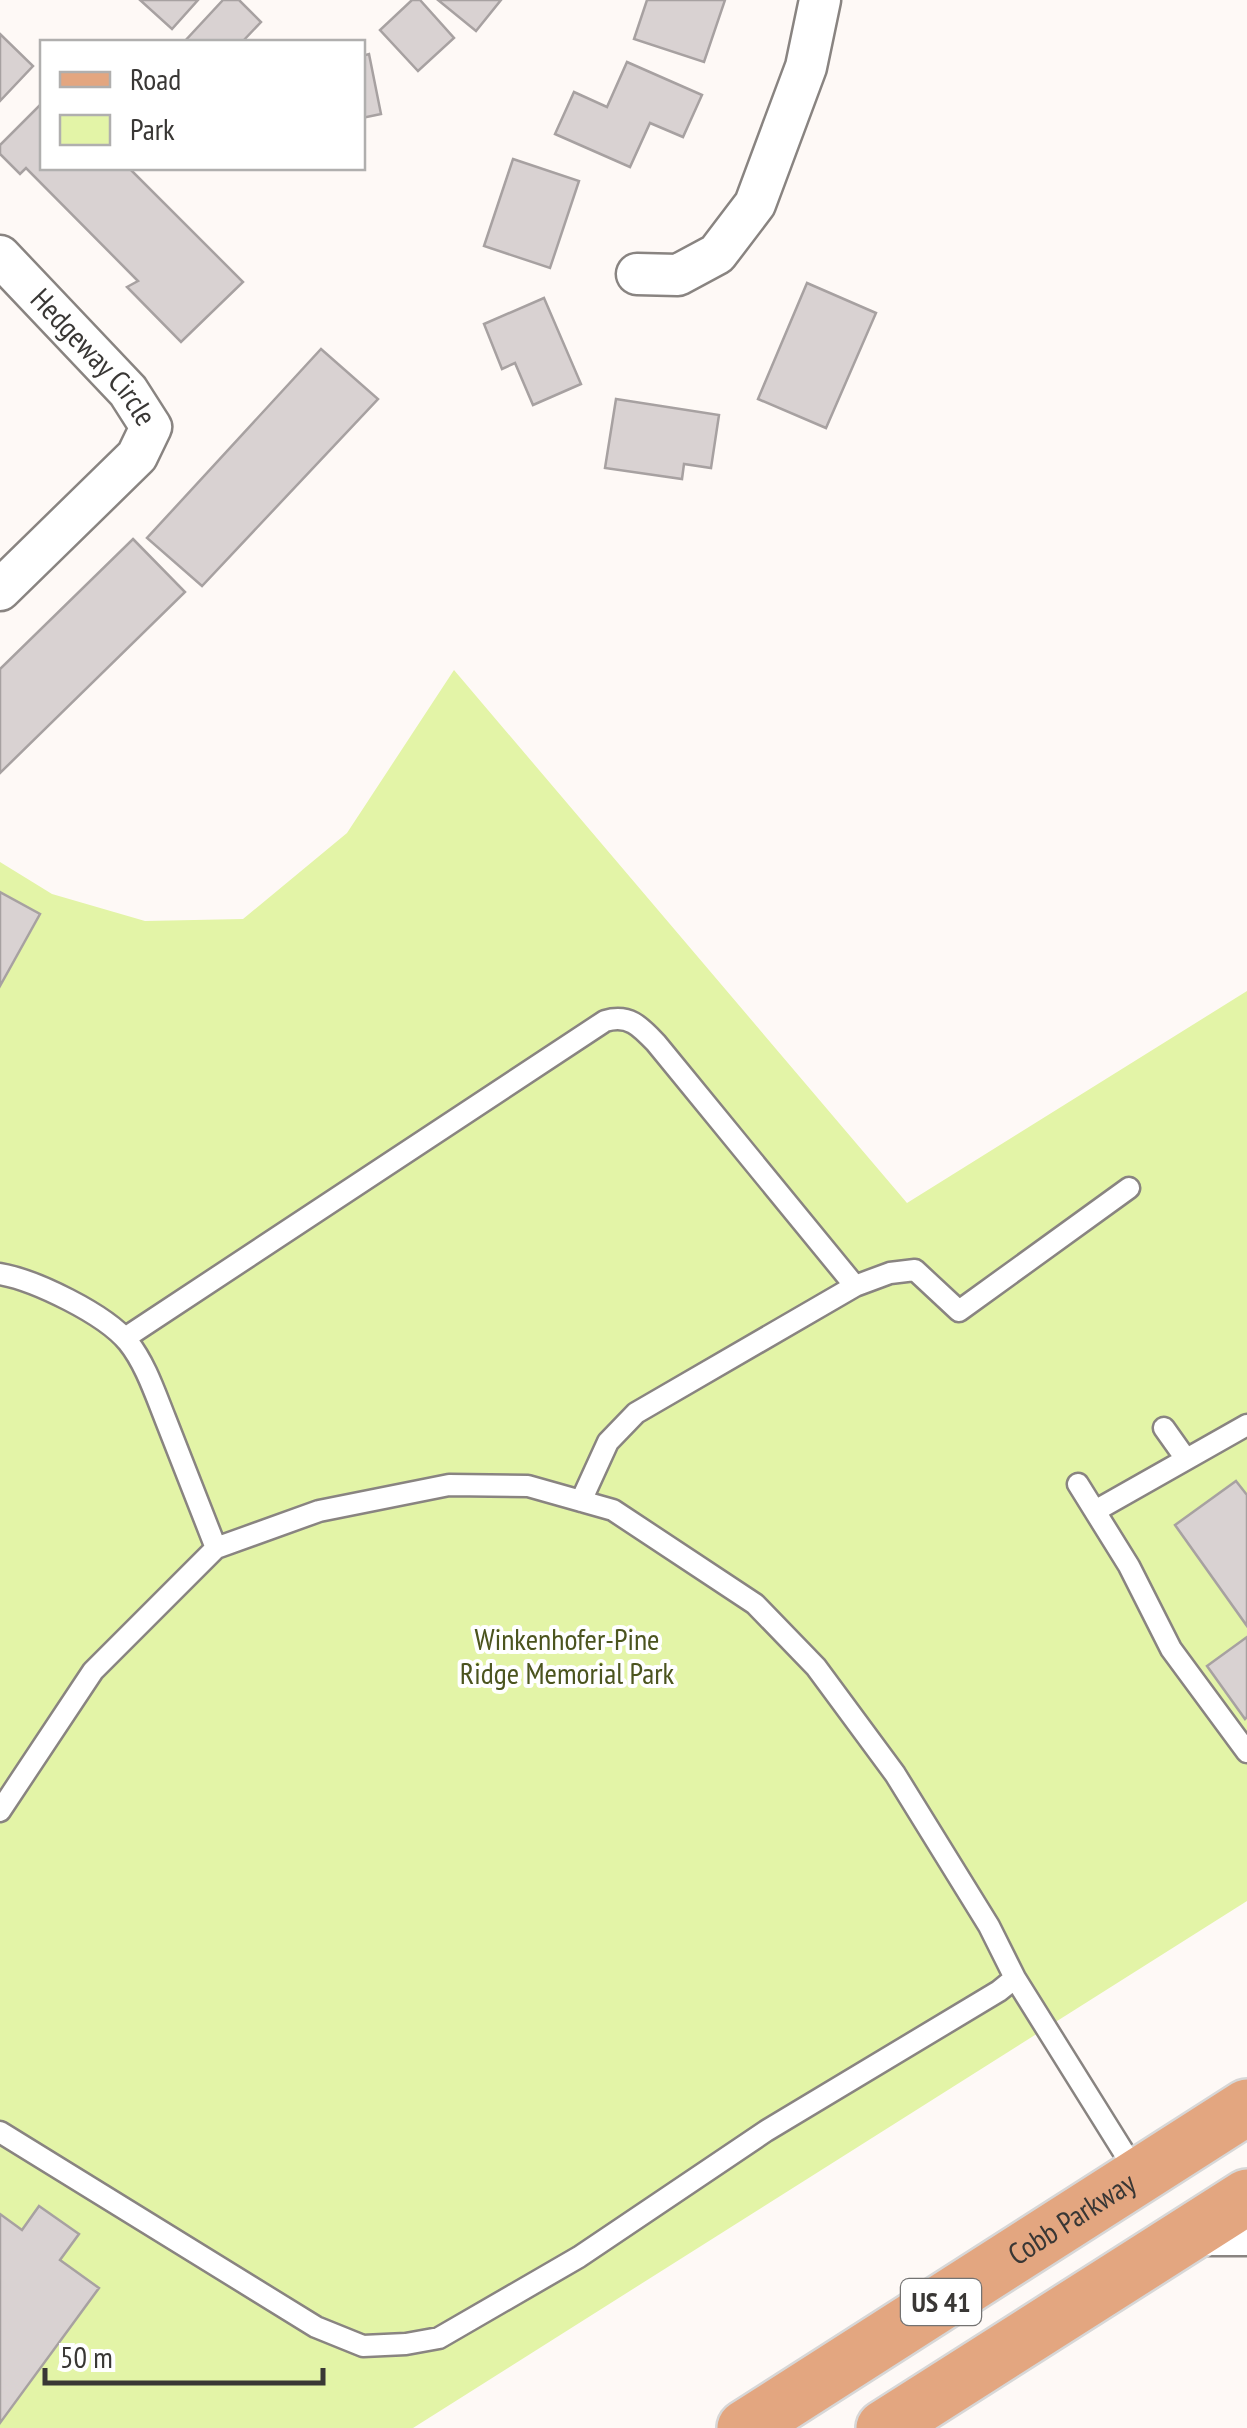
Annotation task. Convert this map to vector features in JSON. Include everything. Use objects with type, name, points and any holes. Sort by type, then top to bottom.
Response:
[{"type":"main road","name":"Cobb Parkway","points":[[745,2428],[1247,2107]]},
{"type":"main road","name":"US 41","points":[[884,2428],[1247,2197]]},
{"type":"street","points":[[637,274],[678,275],[716,254],[756,204],[806,66],[820,0]]},
{"type":"street","name":"Hedgeway Circle","points":[[0,256],[128,390],[151,427],[137,456],[0,590]]},
{"type":"street","points":[[1186,2236],[1247,2235]]},
{"type":"lane","points":[[125,1338],[511,1081],[605,1021],[619,1017],[637,1023],[656,1043],[855,1286]]},
{"type":"lane","points":[[581,1501],[608,1442],[636,1413],[855,1286],[890,1273],[915,1270],[958,1311],[1129,1188]]},
{"type":"lane","points":[[0,1274],[27,1279],[125,1338],[137,1354],[158,1402],[216,1548]]},
{"type":"lane","points":[[1096,1511],[1247,1425]]},
{"type":"lane","points":[[1164,1428],[1186,1459]]},
{"type":"lane","points":[[1078,1484],[1129,1566],[1172,1649],[1247,1752]]},
{"type":"lane","points":[[0,1811],[93,1670],[216,1548],[319,1511],[449,1486],[528,1486],[613,1510],[754,1604],[816,1667],[895,1774],[989,1926],[1015,1978],[1139,2177]]},
{"type":"lane","points":[[0,2132],[316,2327],[364,2346],[406,2344],[440,2338],[579,2257],[766,2132],[999,1992],[1015,1978]]},
{"type":"green space","name":"Winkenhofer-Pine Ridge Memorial Park","points":[[454,670],[907,1203],[1247,991],[1247,1901],[413,2428],[0,2428],[0,862],[52,894],[145,921],[243,919],[347,833]]},
{"type":"building","points":[[140,0],[198,0],[172,29]]},
{"type":"building","points":[[223,0],[239,0],[261,22],[244,40],[186,40]]},
{"type":"building","points":[[412,0],[420,0],[454,38],[418,71],[380,30]]},
{"type":"building","points":[[438,0],[501,0],[476,31]]},
{"type":"building","points":[[647,0],[725,0],[704,62],[634,39]]},
{"type":"building","points":[[0,34],[33,66],[0,101]]},
{"type":"building","points":[[369,54],[381,114],[365,117],[365,55]]},
{"type":"building","points":[[627,62],[702,95],[683,137],[650,123],[630,167],[555,134],[574,92],[607,107]]},
{"type":"building","points":[[40,105],[40,170],[131,170],[243,282],[181,342],[127,287],[138,281],[26,168],[20,174],[0,154],[0,145]]},
{"type":"building","points":[[513,159],[579,181],[550,268],[484,246]]},
{"type":"building","points":[[807,283],[876,313],[826,428],[758,399]]},
{"type":"building","points":[[544,298],[581,384],[533,405],[515,363],[502,369],[484,324]]},
{"type":"building","points":[[321,349],[378,399],[202,586],[147,538]]},
{"type":"building","points":[[616,399],[719,415],[711,468],[684,464],[682,479],[605,468]]},
{"type":"building","points":[[133,539],[185,592],[0,773],[0,669]]},
{"type":"building","points":[[0,892],[40,914],[0,986]]},
{"type":"building","points":[[1236,1481],[1247,1495],[1247,1626],[1175,1525]]},
{"type":"building","points":[[1247,1637],[1247,1717],[1245,1719],[1207,1666]]},
{"type":"building","points":[[39,2206],[79,2234],[60,2260],[99,2288],[0,2423],[0,2214],[22,2230]]}]
